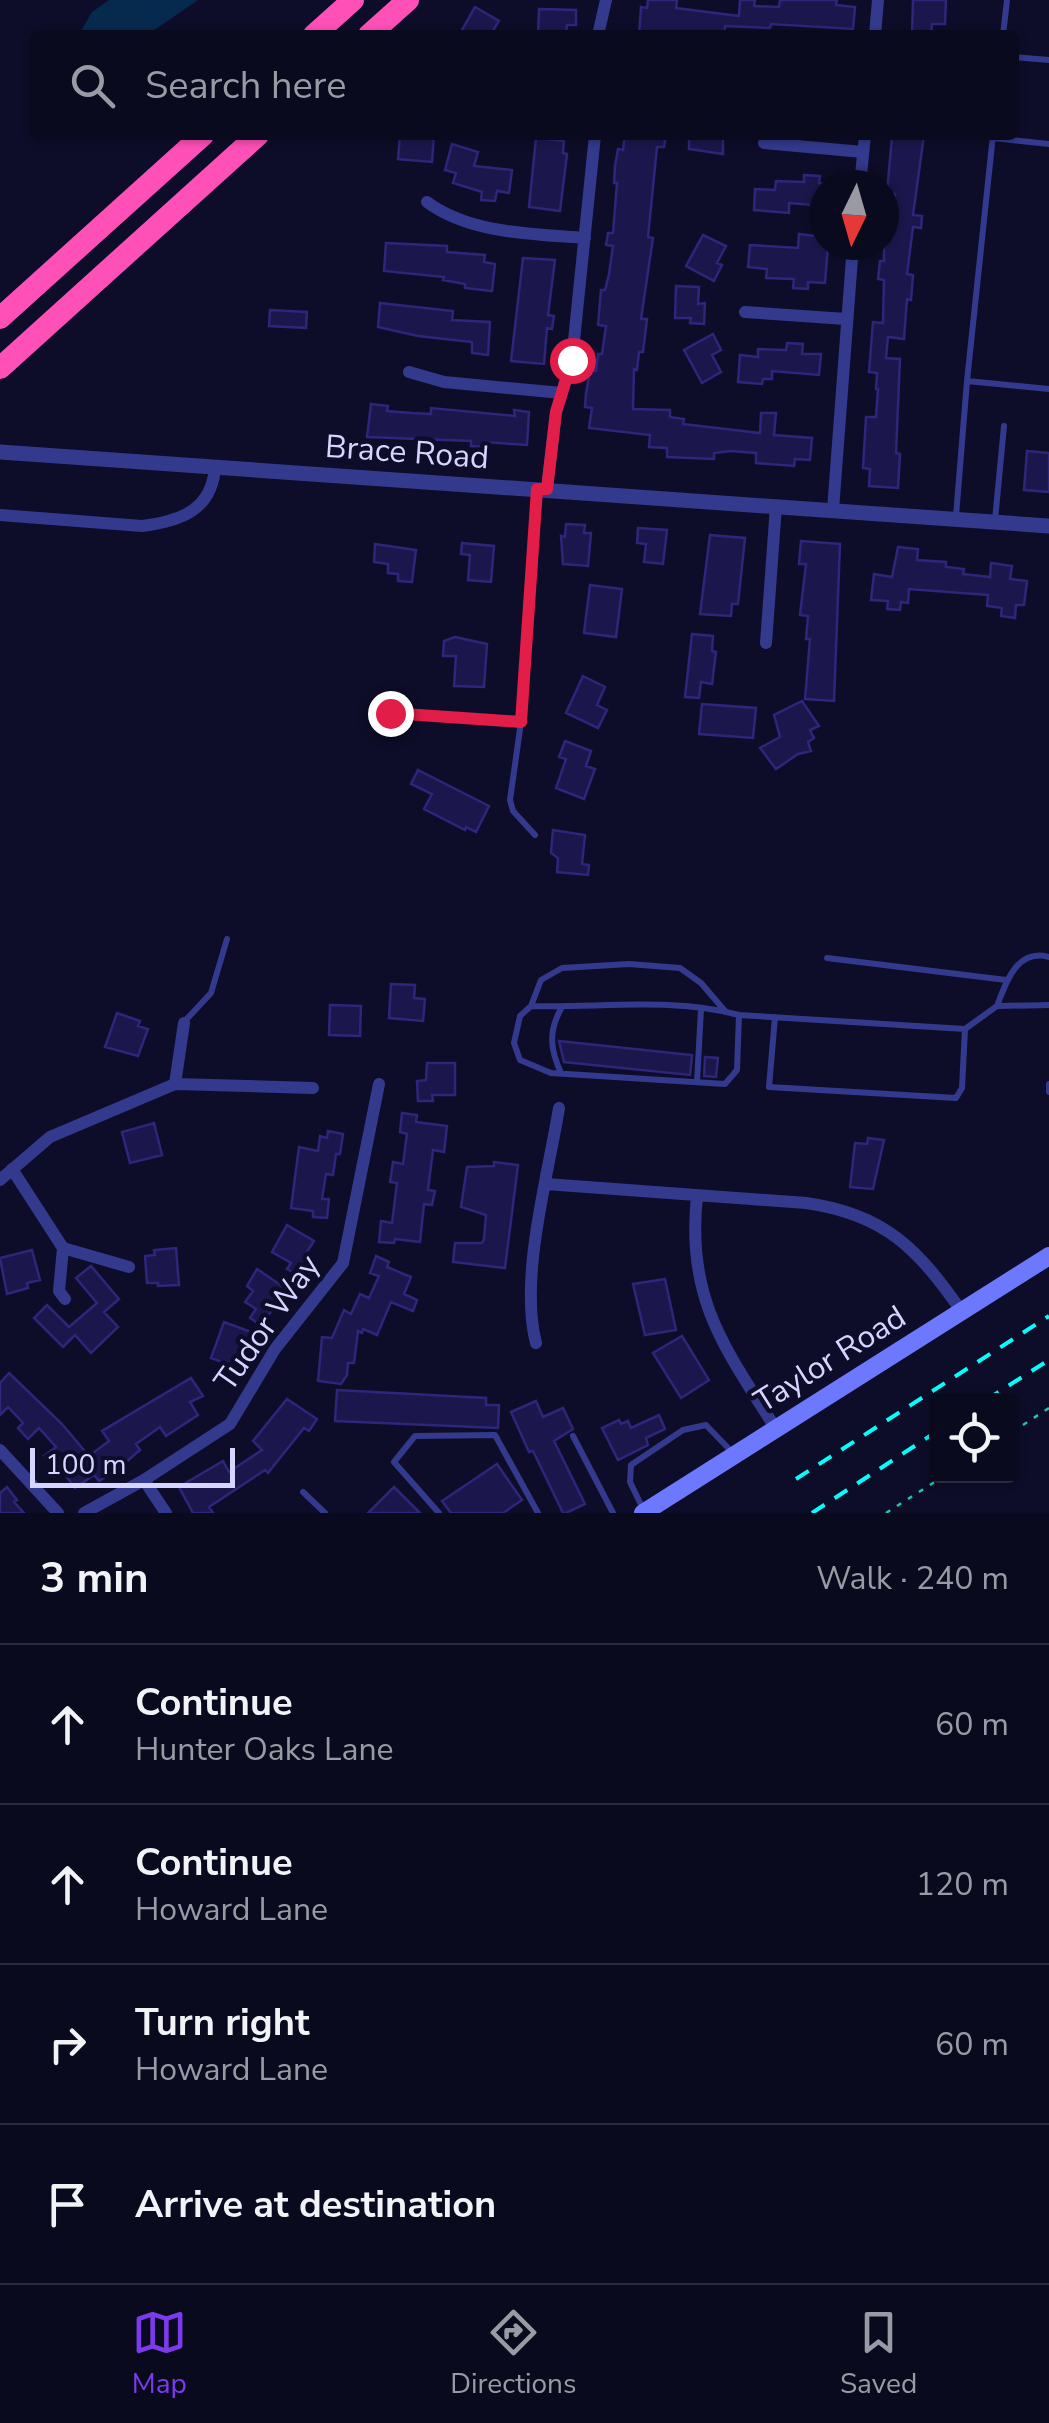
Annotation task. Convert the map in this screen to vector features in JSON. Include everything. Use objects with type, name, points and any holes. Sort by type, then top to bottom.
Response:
[{"type":"highway","points":[[320,30],[353,0]]},
{"type":"highway","points":[[375,30],[408,0]]},
{"type":"highway","points":[[0,318],[197,140]]},
{"type":"highway","points":[[0,368],[252,140]]},
{"type":"main road","name":"Taylor Road","points":[[643,1512],[1049,1256]]},
{"type":"street","points":[[599,30],[606,0]]},
{"type":"street","points":[[875,30],[878,0]]},
{"type":"street","points":[[542,489],[556,412],[572,360],[595,140]]},
{"type":"street","points":[[861,170],[864,140]]},
{"type":"street","points":[[764,144],[863,152]]},
{"type":"street","points":[[427,202],[453,218],[475,224],[585,238]]},
{"type":"street","points":[[833,510],[852,260]]},
{"type":"street","points":[[745,312],[846,319]]},
{"type":"street","points":[[409,372],[444,382],[562,393]]},
{"type":"street","name":"Brace Road","points":[[0,452],[1049,526]]},
{"type":"street","points":[[0,515],[142,526],[166,523],[201,506],[214,482],[215,467]]},
{"type":"street","points":[[766,643],[776,506]]},
{"type":"street","points":[[175,1084],[184,1023]]},
{"type":"street","points":[[0,1180],[50,1137],[175,1084],[312,1088]]},
{"type":"street","name":"Tudor Way","points":[[84,1513],[144,1480],[230,1424],[274,1348],[343,1263],[379,1084]]},
{"type":"street","points":[[536,1343],[529,1291],[559,1108]]},
{"type":"street","points":[[12,1170],[63,1248],[59,1291],[65,1300]]},
{"type":"street","points":[[546,1184],[806,1203],[838,1209],[867,1219],[899,1237],[917,1252],[962,1312]]},
{"type":"street","points":[[698,1196],[695,1235],[702,1295],[731,1359],[776,1429]]},
{"type":"street","points":[[63,1248],[129,1267]]},
{"type":"street","points":[[0,1450],[58,1513]]},
{"type":"street","points":[[144,1480],[166,1513]]},
{"type":"lane","points":[[1004,30],[1007,0]]},
{"type":"lane","points":[[1019,57],[1049,60]]},
{"type":"lane","points":[[956,519],[993,140]]},
{"type":"lane","points":[[1019,140],[1049,144]]},
{"type":"lane","points":[[967,381],[1049,390]]},
{"type":"lane","points":[[995,522],[1004,426]]},
{"type":"lane","points":[[535,834],[513,810],[510,800],[542,489]]},
{"type":"lane","points":[[390,713],[521,722]]},
{"type":"lane","points":[[184,1023],[211,993],[226,939]]},
{"type":"lane","points":[[997,1006],[1006,980],[1018,962],[1039,954],[1049,957]]},
{"type":"lane","points":[[827,958],[1006,980]]},
{"type":"lane","points":[[725,1011],[701,982],[680,968],[629,964],[562,968],[541,980],[531,1006],[520,1016],[514,1042],[516,1054],[530,1067],[561,1074],[725,1084],[737,1070],[738,1014]]},
{"type":"lane","points":[[531,1006],[701,1008],[775,1017],[965,1029],[997,1006],[1049,1005]]},
{"type":"lane","points":[[561,1074],[550,1040],[562,1007]]},
{"type":"lane","points":[[698,1082],[701,1008]]},
{"type":"lane","points":[[775,1017],[769,1087],[956,1098],[962,1088],[965,1029]]},
{"type":"lane","points":[[1049,1084],[1049,1092]]},
{"type":"lane","points":[[643,1512],[630,1482],[631,1466],[683,1430],[706,1424],[734,1454]]},
{"type":"lane","points":[[438,1513],[394,1462],[415,1436],[495,1435],[538,1513]]},
{"type":"lane","points":[[572,1436],[613,1513]]},
{"type":"lane","points":[[302,1492],[325,1513]]},
{"type":"path","points":[[1019,1427],[1049,1408]]},
{"type":"path","points":[[886,1513],[933,1483]]},
{"type":"water","points":[[109,0],[198,0],[154,30],[82,30],[92,12]]},
{"type":"building","points":[[648,0],[677,0],[676,8],[739,16],[740,0],[755,0],[754,6],[779,7],[780,0],[837,0],[836,5],[855,7],[853,29],[771,24],[770,28],[639,30],[641,7],[647,8]]},
{"type":"building","points":[[913,0],[946,0],[945,24],[932,24],[931,30],[912,30]]},
{"type":"building","points":[[475,7],[499,21],[493,30],[462,30]]},
{"type":"building","points":[[539,9],[576,10],[576,25],[567,25],[566,30],[538,30]]},
{"type":"building","points":[[400,140],[434,140],[432,162],[398,159]]},
{"type":"building","points":[[536,140],[564,141],[563,153],[567,154],[560,211],[529,207]]},
{"type":"building","points":[[624,140],[665,140],[664,147],[657,147],[648,237],[653,238],[641,319],[647,319],[643,352],[639,352],[637,370],[634,369],[633,409],[670,410],[670,417],[684,419],[683,424],[760,433],[761,413],[776,413],[774,435],[812,438],[810,460],[795,459],[794,466],[756,463],[756,453],[731,451],[714,453],[714,459],[667,457],[667,448],[649,447],[650,435],[589,428],[592,408],[585,407],[586,394],[590,370],[596,371],[598,354],[602,354],[606,326],[598,325],[601,290],[605,290],[613,246],[606,245],[608,233],[613,233],[615,166],[618,149],[623,150]]},
{"type":"building","points":[[689,140],[723,140],[723,154],[689,149]]},
{"type":"building","points":[[892,140],[923,140],[913,215],[922,216],[921,228],[913,227],[907,274],[913,275],[911,300],[907,299],[904,339],[888,337],[886,358],[900,359],[898,488],[869,486],[870,469],[863,468],[866,417],[876,417],[877,373],[869,372],[873,322],[883,323],[884,280],[878,279],[880,261],[899,260],[899,170],[889,170]]},
{"type":"building","points":[[452,144],[478,152],[474,166],[512,170],[509,193],[497,191],[495,201],[481,200],[482,192],[453,183],[456,173],[445,170]]},
{"type":"building","points":[[804,175],[809,175],[809,205],[789,203],[789,213],[754,210],[755,189],[775,190],[776,181],[804,182]]},
{"type":"building","points":[[799,234],[809,235],[809,260],[827,260],[825,283],[808,282],[808,289],[793,288],[794,279],[766,278],[767,269],[748,267],[750,245],[798,248]]},
{"type":"building","points":[[703,235],[726,246],[714,281],[686,266]]},
{"type":"building","points":[[386,243],[447,246],[447,252],[485,255],[484,262],[495,264],[492,291],[465,288],[465,284],[443,280],[444,277],[384,271]]},
{"type":"building","points":[[523,258],[555,260],[548,315],[554,316],[552,329],[547,328],[544,364],[511,361]]},
{"type":"building","points":[[676,286],[699,287],[698,304],[705,303],[704,324],[690,323],[691,318],[675,318]]},
{"type":"building","points":[[380,303],[453,311],[452,320],[490,322],[488,355],[472,353],[472,342],[378,327]]},
{"type":"building","points":[[270,310],[307,312],[306,328],[269,326]]},
{"type":"building","points":[[713,334],[721,350],[712,355],[721,372],[702,383],[684,350]]},
{"type":"building","points":[[787,343],[803,344],[802,354],[821,354],[819,375],[772,371],[772,379],[763,379],[762,384],[738,382],[740,355],[758,357],[758,349],[786,350]]},
{"type":"building","points":[[371,404],[388,406],[387,411],[431,414],[431,408],[515,416],[514,410],[529,412],[527,445],[485,442],[484,447],[471,446],[471,441],[367,437]]},
{"type":"building","points":[[1027,451],[1049,453],[1049,492],[1024,490]]},
{"type":"building","points":[[566,524],[585,525],[584,533],[591,533],[588,566],[563,564],[561,536],[565,537]]},
{"type":"building","points":[[638,528],[667,530],[663,564],[644,562],[646,544],[637,543]]},
{"type":"building","points":[[710,535],[745,538],[738,604],[732,604],[731,616],[700,614]]},
{"type":"building","points":[[801,541],[840,544],[834,701],[805,699],[810,639],[806,639],[808,616],[800,615],[806,564],[799,564]]},
{"type":"building","points":[[462,543],[494,546],[491,582],[468,580],[470,555],[461,554]]},
{"type":"building","points":[[375,544],[416,550],[412,582],[398,581],[398,574],[388,573],[388,564],[374,562]]},
{"type":"building","points":[[898,547],[918,549],[917,560],[946,562],[946,567],[964,569],[963,574],[990,577],[991,563],[1012,566],[1010,579],[1027,581],[1024,605],[1016,605],[1015,618],[1001,616],[1002,608],[987,606],[988,595],[909,589],[908,603],[901,602],[900,610],[887,609],[888,601],[871,600],[874,574],[892,577]]},
{"type":"building","points":[[590,585],[622,589],[616,637],[584,633]]},
{"type":"building","points":[[692,634],[713,636],[712,651],[716,652],[712,684],[701,682],[699,698],[685,697]]},
{"type":"building","points":[[455,637],[487,644],[484,687],[454,686],[456,656],[443,656],[444,641]]},
{"type":"building","points":[[583,676],[605,687],[597,705],[607,710],[598,728],[566,713]]},
{"type":"building","points":[[802,701],[819,726],[810,730],[814,738],[808,742],[811,751],[798,754],[776,769],[760,748],[780,737],[774,715]]},
{"type":"building","points":[[702,704],[756,708],[753,738],[699,734]]},
{"type":"building","points":[[565,741],[591,751],[586,766],[595,769],[584,799],[556,788],[566,759],[559,757]]},
{"type":"building","points":[[418,770],[489,806],[476,832],[424,809],[432,794],[411,784]]},
{"type":"building","points":[[553,830],[585,835],[582,864],[589,865],[588,875],[557,872],[558,858],[551,853]]},
{"type":"building","points":[[391,984],[415,985],[414,998],[425,999],[423,1021],[389,1018]]},
{"type":"building","points":[[330,1005],[361,1006],[360,1036],[329,1035]]},
{"type":"building","points":[[117,1013],[140,1021],[138,1026],[148,1029],[138,1056],[105,1047]]},
{"type":"building","points":[[559,1041],[692,1055],[690,1075],[564,1062]]},
{"type":"building","points":[[705,1057],[718,1058],[716,1077],[704,1076]]},
{"type":"building","points":[[427,1063],[455,1063],[455,1095],[432,1095],[433,1101],[418,1101],[417,1081],[426,1080]]},
{"type":"building","points":[[402,1113],[417,1115],[416,1122],[447,1126],[444,1152],[433,1150],[428,1190],[435,1191],[432,1205],[424,1204],[420,1242],[379,1242],[381,1221],[392,1223],[397,1183],[390,1182],[393,1162],[403,1164],[407,1134],[400,1132]]},
{"type":"building","points":[[154,1123],[162,1155],[130,1163],[122,1132]]},
{"type":"building","points":[[328,1131],[343,1134],[340,1154],[336,1154],[333,1175],[326,1174],[322,1199],[329,1199],[327,1218],[313,1217],[313,1211],[291,1208],[299,1147],[318,1151],[320,1136],[327,1138]]},
{"type":"building","points":[[868,1138],[884,1140],[873,1189],[850,1187],[855,1143],[867,1144]]},
{"type":"building","points":[[494,1162],[518,1165],[505,1268],[453,1262],[455,1243],[482,1243],[484,1239],[486,1215],[461,1207],[467,1167],[494,1166]]},
{"type":"building","points":[[287,1225],[314,1241],[303,1258],[309,1261],[300,1276],[287,1269],[291,1263],[272,1252]]},
{"type":"building","points":[[176,1248],[179,1285],[147,1283],[145,1256],[155,1255],[154,1250]]},
{"type":"building","points":[[32,1250],[40,1280],[7,1294],[0,1258]]},
{"type":"building","points":[[376,1256],[389,1262],[387,1267],[411,1277],[404,1294],[417,1300],[413,1311],[391,1302],[377,1335],[358,1331],[354,1363],[348,1363],[341,1384],[318,1381],[322,1337],[332,1338],[344,1310],[351,1314],[360,1294],[369,1298],[379,1276],[370,1273]]},
{"type":"building","points":[[91,1266],[119,1299],[104,1312],[118,1327],[91,1353],[75,1335],[63,1347],[34,1318],[47,1305],[69,1327],[97,1303],[76,1278]]},
{"type":"building","points":[[257,1269],[285,1288],[262,1326],[250,1318],[256,1309],[245,1302],[253,1291],[247,1286]]},
{"type":"building","points":[[665,1279],[676,1330],[645,1335],[633,1284]]},
{"type":"building","points":[[224,1322],[251,1332],[234,1374],[219,1368],[222,1362],[211,1358]]},
{"type":"building","points":[[682,1336],[709,1380],[681,1398],[653,1353]]},
{"type":"building","points":[[9,1373],[89,1456],[109,1441],[102,1431],[191,1378],[203,1396],[190,1402],[198,1415],[166,1436],[160,1427],[136,1444],[140,1450],[125,1463],[99,1481],[94,1475],[75,1488],[58,1465],[54,1468],[44,1456],[56,1447],[39,1428],[28,1439],[18,1428],[23,1423],[8,1407],[0,1415],[0,1383]]},
{"type":"building","points":[[337,1390],[486,1398],[486,1405],[499,1405],[498,1428],[335,1421]]},
{"type":"building","points":[[287,1399],[317,1419],[309,1431],[304,1428],[268,1473],[265,1470],[209,1507],[213,1513],[193,1513],[179,1487],[223,1461],[229,1472],[262,1450],[253,1441]]},
{"type":"building","points":[[536,1401],[543,1417],[563,1408],[573,1429],[554,1441],[585,1504],[566,1513],[533,1451],[529,1452],[511,1412]]},
{"type":"building","points":[[659,1415],[665,1429],[646,1438],[648,1445],[618,1460],[602,1428],[619,1420],[621,1424],[628,1421],[631,1428]]},
{"type":"building","points":[[497,1464],[522,1500],[503,1513],[451,1513],[442,1501]]},
{"type":"building","points":[[7,1487],[24,1513],[0,1513],[0,1493]]},
{"type":"building","points":[[394,1487],[420,1513],[368,1513]]},
{"type":"railway","points":[[796,1479],[1049,1316]]},
{"type":"railway","points":[[997,1393],[1049,1360]]},
{"type":"railway","points":[[812,1513],[929,1437]]},
{"type":"route","points":[[390,713],[521,722],[537,489],[547,489],[552,432],[572,360]]}]
